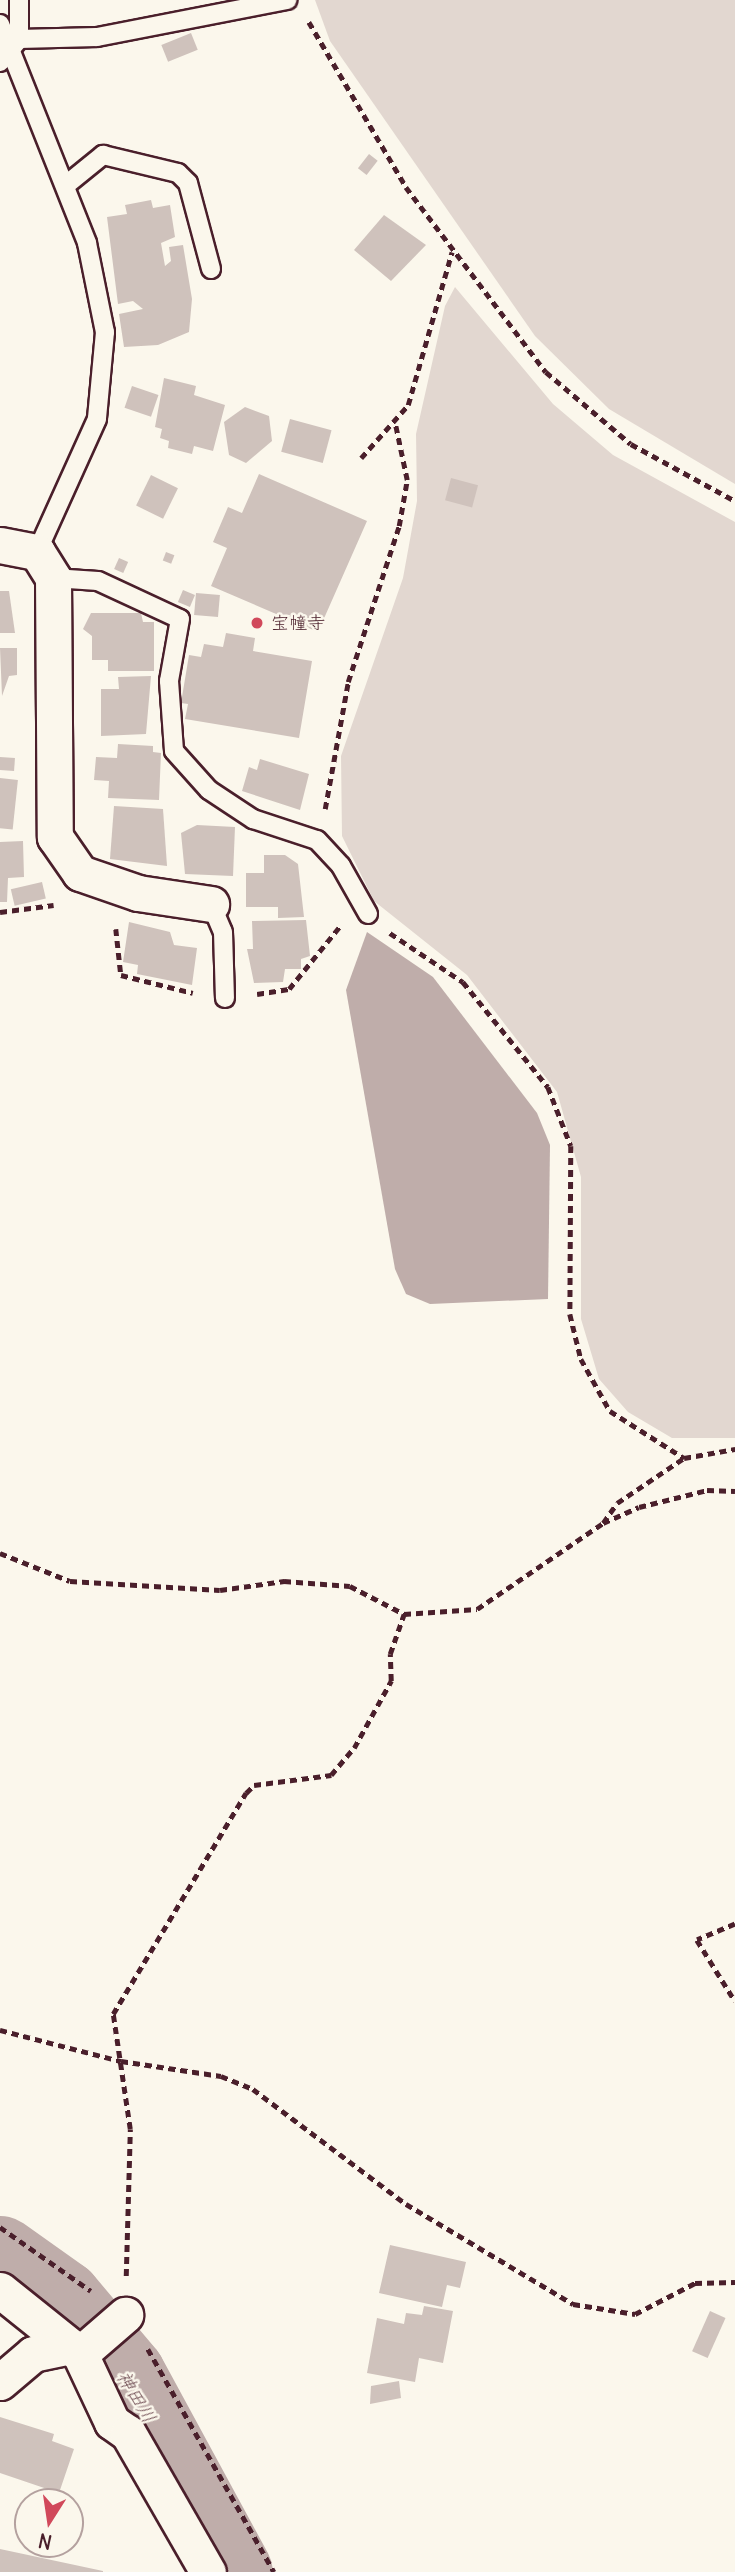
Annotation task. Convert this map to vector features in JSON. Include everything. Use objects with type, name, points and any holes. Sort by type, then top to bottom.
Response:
[{"type":"street","points":[[0,545],[45,565],[55,837],[80,873],[138,893],[211,904]]},
{"type":"street","points":[[0,2290],[75,2350],[112,2422],[128,2433],[208,2572]]},
{"type":"street","points":[[0,2382],[33,2354],[75,2350],[125,2315]]},
{"type":"lane","points":[[0,62],[16,42],[19,0]]},
{"type":"lane","points":[[16,42],[97,37],[287,0]]},
{"type":"lane","points":[[0,24],[16,42],[87,243],[107,361],[97,419],[45,565],[98,581],[180,619],[169,681],[174,751],[209,790],[253,819],[317,840],[341,866],[355,897],[368,914]]},
{"type":"lane","points":[[66,185],[103,155],[178,173],[188,183],[211,269]]},
{"type":"lane","points":[[211,904],[223,932],[225,998]]},
{"type":"path","points":[[306,17],[406,187],[546,372],[631,444],[735,501]]},
{"type":"path","points":[[360,457],[395,423],[408,405],[452,251]]},
{"type":"path","points":[[317,840],[348,682],[399,526],[407,480],[395,423]]},
{"type":"path","points":[[109,918],[116,923],[121,975],[225,998],[289,989],[321,958],[355,897]]},
{"type":"path","points":[[0,912],[68,907]]},
{"type":"path","points":[[368,914],[463,982],[548,1087],[570,1146],[570,1314],[581,1359],[610,1411],[684,1458]]},
{"type":"path","points":[[603,1524],[627,1495],[684,1458],[735,1449]]},
{"type":"path","points":[[0,1553],[70,1581],[220,1590],[285,1581],[350,1586],[404,1614],[477,1609],[603,1524],[668,1497],[735,1491]]},
{"type":"path","points":[[125,2315],[130,2129],[113,2014],[123,1989],[254,1784],[331,1774],[354,1748],[391,1681],[390,1654],[404,1614]]},
{"type":"path","points":[[735,1924],[697,1940],[735,2001]]},
{"type":"path","points":[[0,2030],[121,2061],[221,2076],[253,2089],[415,2210],[573,2304],[635,2314],[695,2283],[735,2282]]},
{"type":"path","points":[[0,2227],[125,2315],[176,2392],[186,2424],[274,2572]]},
{"type":"shaded area","points":[[315,0],[735,0],[735,484],[609,409],[535,336],[330,41]]},
{"type":"shaded area","points":[[455,287],[553,404],[613,455],[735,522],[735,1438],[672,1438],[628,1412],[599,1379],[581,1319],[581,1177],[557,1092],[467,975],[374,901],[342,836],[341,756],[403,578],[417,501],[416,434],[445,306]]},
{"type":"shaded area","points":[[367,932],[433,977],[537,1113],[550,1145],[548,1299],[430,1304],[406,1294],[395,1269],[346,990]]},
{"type":"building","points":[[191,33],[198,50],[168,62],[161,45]]},
{"type":"building","points":[[369,154],[378,161],[367,175],[358,168]]},
{"type":"building","points":[[151,200],[153,208],[170,205],[175,237],[161,243],[165,266],[171,261],[169,247],[183,245],[192,299],[189,332],[158,345],[124,347],[119,314],[143,309],[133,301],[118,304],[107,217],[127,214],[125,205]]},
{"type":"building","points":[[384,215],[426,245],[391,281],[354,250]]},
{"type":"building","points":[[164,378],[196,386],[194,395],[225,405],[213,451],[194,446],[192,454],[168,448],[169,441],[160,438],[162,429],[155,427]]},
{"type":"building","points":[[132,386],[158,395],[151,417],[125,408]]},
{"type":"building","points":[[245,407],[269,416],[272,441],[246,463],[229,455],[224,422]]},
{"type":"building","points":[[290,419],[332,430],[323,463],[281,452]]},
{"type":"building","points":[[259,474],[367,521],[318,632],[211,586],[227,548],[213,542],[228,507],[242,513]]},
{"type":"building","points":[[151,475],[178,488],[163,519],[136,506]]},
{"type":"building","points":[[451,478],[478,485],[472,507],[445,500]]},
{"type":"building","points":[[166,552],[174,555],[171,564],[163,560]]},
{"type":"building","points":[[119,558],[128,562],[123,573],[114,569]]},
{"type":"building","points":[[183,590],[195,595],[190,607],[178,602]]},
{"type":"building","points":[[0,591],[9,591],[15,633],[0,633]]},
{"type":"building","points":[[196,593],[220,595],[218,617],[194,615]]},
{"type":"building","points":[[91,613],[141,613],[143,622],[154,622],[154,671],[108,671],[108,660],[92,660],[92,636],[83,629]]},
{"type":"building","points":[[226,633],[255,638],[253,651],[312,661],[299,738],[185,719],[188,704],[181,703],[189,655],[201,657],[204,644],[223,647]]},
{"type":"building","points":[[0,648],[17,648],[17,675],[9,676],[2,696]]},
{"type":"building","points":[[151,676],[146,734],[101,736],[101,689],[119,689],[118,677]]},
{"type":"building","points":[[118,744],[153,746],[153,752],[161,753],[159,800],[108,798],[109,781],[94,780],[96,757],[117,758]]},
{"type":"building","points":[[0,757],[15,758],[14,771],[0,770]]},
{"type":"building","points":[[260,759],[309,774],[300,810],[242,791],[249,767],[257,770]]},
{"type":"building","points":[[0,778],[18,780],[13,830],[0,828]]},
{"type":"building","points":[[114,806],[163,809],[167,866],[110,859]]},
{"type":"building","points":[[197,825],[235,827],[233,876],[185,874],[181,833]]},
{"type":"building","points":[[23,841],[24,877],[8,878],[7,902],[0,902],[0,842]]},
{"type":"building","points":[[264,855],[285,855],[298,864],[304,917],[278,918],[278,907],[246,907],[246,873],[264,873]]},
{"type":"building","points":[[42,882],[46,899],[15,906],[11,889]]},
{"type":"building","points":[[306,920],[310,956],[301,959],[301,969],[285,969],[283,982],[254,983],[247,949],[253,949],[252,921]]},
{"type":"building","points":[[129,922],[170,932],[174,945],[197,948],[192,985],[137,974],[138,965],[123,962]]},
{"type":"building","points":[[390,2245],[466,2262],[460,2288],[447,2285],[442,2307],[379,2293]]},
{"type":"building","points":[[424,2306],[453,2311],[443,2363],[419,2358],[415,2382],[367,2373],[377,2318],[404,2324],[406,2313],[422,2315]]},
{"type":"building","points":[[710,2311],[726,2318],[708,2358],[692,2351]]},
{"type":"building","points":[[399,2381],[401,2398],[370,2404],[371,2386]]},
{"type":"building","points":[[0,2417],[54,2434],[52,2441],[74,2449],[61,2488],[44,2488],[0,2473]]},
{"type":"building","points":[[0,2549],[14,2552],[14,2558],[42,2558],[103,2571],[103,2572],[0,2572]]},
{"type":"waterway","name":"神田川","points":[[0,2255],[62,2299],[126,2375],[233,2572]]},
{"type":"place","name":"宝幢寺","points":[[257,623]]}]
